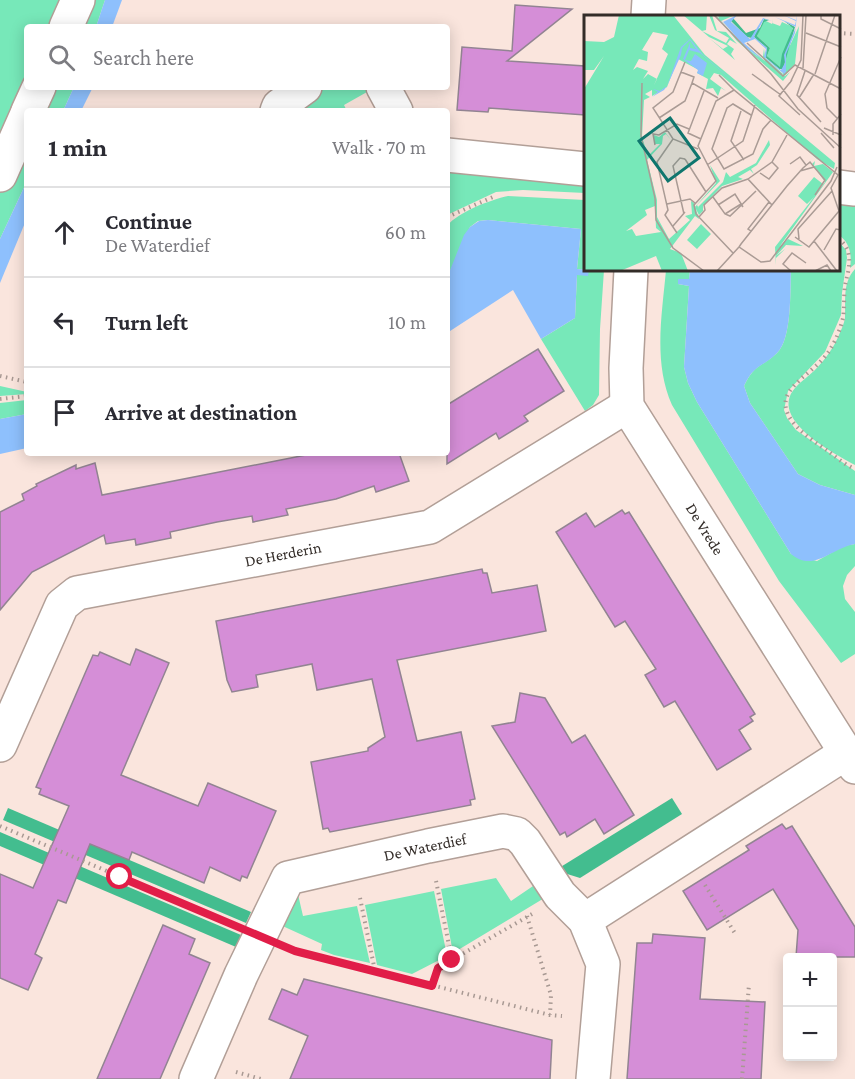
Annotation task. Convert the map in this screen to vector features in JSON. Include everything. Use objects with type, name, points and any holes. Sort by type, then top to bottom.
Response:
[{"type":"street","points":[[67,24],[78,0]]},
{"type":"street","points":[[648,15],[650,0]]},
{"type":"street","points":[[30,108],[38,90]]},
{"type":"street","points":[[278,108],[301,90]]},
{"type":"street","points":[[385,90],[394,108]]},
{"type":"street","points":[[0,175],[24,122]]},
{"type":"street","points":[[450,155],[584,169]]},
{"type":"street","points":[[840,188],[855,189]]},
{"type":"street","points":[[627,406],[626,368],[631,272]]},
{"type":"street","name":"De Herderin","points":[[0,745],[62,604],[77,593],[430,527],[627,406]]},
{"type":"street","name":"De Vrede","points":[[627,406],[850,760]]},
{"type":"street","points":[[585,920],[686,856],[850,760]]},
{"type":"street","name":"De Waterdief","points":[[196,1079],[288,878],[503,831],[517,834],[525,842],[560,895],[585,920],[603,964],[593,1079]]},
{"type":"path","points":[[840,33],[855,34]]},
{"type":"path","points":[[840,240],[844,243],[850,256],[844,289],[843,317],[831,348],[791,389],[786,402],[788,414],[795,427],[855,469]]},
{"type":"path","points":[[848,273],[855,267]]},
{"type":"path","points":[[0,376],[24,381]]},
{"type":"path","points":[[0,399],[24,396]]},
{"type":"path","points":[[0,826],[295,951],[550,1015],[599,1020]]},
{"type":"path","points":[[428,846],[452,960]]},
{"type":"path","points":[[686,856],[736,935]]},
{"type":"path","points":[[352,863],[375,971]]},
{"type":"path","points":[[432,986],[438,968],[560,895]]},
{"type":"path","points":[[527,916],[551,995],[550,1015]]},
{"type":"path","points":[[742,1079],[749,984]]},
{"type":"green space","points":[[0,0],[69,0],[58,24],[24,24],[26,90],[0,152]]},
{"type":"green space","points":[[87,0],[105,0],[97,24],[76,24]]},
{"type":"green space","points":[[47,90],[73,90],[64,108],[38,108]]},
{"type":"green space","points":[[321,90],[366,90],[367,92],[344,105],[346,108],[295,108],[299,103]]},
{"type":"green space","points":[[24,140],[24,187],[0,239],[0,193]]},
{"type":"green space","points":[[450,172],[584,181],[584,193],[523,190],[496,192],[450,214]]},
{"type":"green space","points":[[508,196],[584,200],[584,270],[577,269],[581,229],[488,220],[478,221],[470,227],[450,271],[450,223],[466,211]]},
{"type":"green space","points":[[840,202],[855,203],[855,264],[850,268],[851,258],[846,242],[840,236]]},
{"type":"green space","points":[[840,243],[846,250],[847,258],[841,315],[825,352],[788,391],[784,410],[796,430],[855,471],[855,495],[820,485],[798,474],[750,403],[744,386],[755,369],[777,353],[782,346],[789,314],[791,272],[840,272]]},
{"type":"green space","points":[[855,269],[855,465],[819,444],[807,434],[796,423],[790,411],[789,400],[795,388],[822,362],[837,340],[845,318],[846,286]]},
{"type":"green space","points":[[586,272],[604,272],[599,395],[593,405],[585,411],[541,339],[575,318],[577,275]]},
{"type":"green space","points":[[666,272],[690,272],[689,280],[678,284],[689,286],[684,367],[688,383],[697,402],[791,554],[817,561],[843,546],[855,544],[855,566],[847,575],[843,586],[845,599],[855,612],[855,654],[841,663],[779,581],[672,405],[662,372],[661,321]]},
{"type":"green space","points":[[0,386],[24,391],[24,394],[0,396]]},
{"type":"green space","points":[[24,400],[24,415],[0,419],[0,403]]},
{"type":"green space","points":[[672,798],[682,814],[580,878],[564,873],[559,868]]},
{"type":"green space","points":[[8,808],[251,912],[246,923],[3,820]]},
{"type":"green space","points":[[0,832],[241,935],[236,947],[0,846]]},
{"type":"green space","points":[[496,878],[511,901],[536,884],[546,897],[453,953],[441,889]]},
{"type":"green space","points":[[297,890],[303,916],[357,906],[370,963],[321,950],[322,944],[276,923]]},
{"type":"green space","points":[[434,891],[447,956],[412,974],[377,965],[365,905]]},
{"type":"water","points":[[105,0],[122,0],[113,24],[97,24]]},
{"type":"water","points":[[73,90],[92,90],[82,108],[64,108]]},
{"type":"water","points":[[24,187],[24,225],[0,283],[0,239]]},
{"type":"water","points":[[479,221],[581,229],[577,269],[589,272],[588,276],[577,275],[575,318],[541,339],[513,290],[450,331],[450,270],[464,235]]},
{"type":"water","points":[[690,272],[791,272],[788,326],[782,346],[772,358],[755,370],[744,386],[750,403],[798,474],[820,485],[855,495],[855,544],[815,560],[799,559],[791,554],[697,402],[688,383],[684,367],[689,286],[678,284],[678,279],[689,279]]},
{"type":"water","points":[[24,415],[24,449],[0,454],[0,419]]},
{"type":"building","points":[[515,5],[572,9],[507,61],[584,66],[584,115],[489,108],[488,112],[457,110],[462,47],[512,51]]},
{"type":"building","points":[[538,349],[564,391],[524,416],[528,421],[499,439],[496,433],[447,464],[447,456],[450,456],[450,403]]},
{"type":"building","points":[[301,456],[400,456],[409,481],[376,492],[374,486],[336,499],[286,509],[288,515],[253,522],[252,516],[217,522],[170,532],[171,538],[136,545],[135,539],[106,544],[104,535],[32,572],[0,610],[0,512],[24,500],[22,494],[37,486],[36,484],[76,465],[76,469],[95,463],[102,495]]},
{"type":"building","points":[[622,510],[625,514],[629,512],[755,714],[750,717],[753,721],[739,730],[751,749],[717,770],[675,701],[664,707],[645,675],[656,669],[625,621],[615,627],[556,532],[586,513],[595,527]]},
{"type":"building","points":[[482,569],[483,573],[487,573],[492,593],[537,585],[546,631],[397,660],[417,741],[461,732],[475,799],[470,800],[471,805],[330,832],[328,828],[323,829],[311,762],[368,751],[368,748],[385,737],[372,679],[317,690],[312,664],[256,675],[258,687],[232,692],[227,680],[216,621]]},
{"type":"building","points":[[136,649],[169,663],[121,775],[198,806],[208,783],[276,811],[247,878],[242,876],[240,881],[210,867],[204,883],[132,852],[129,860],[90,844],[66,903],[58,900],[35,954],[42,958],[28,990],[0,978],[0,874],[33,888],[69,806],[39,794],[41,789],[36,787],[93,655],[98,656],[100,652],[130,665]]},
{"type":"building","points":[[520,693],[545,698],[572,743],[585,735],[634,815],[604,834],[595,819],[567,837],[565,832],[560,835],[492,726],[515,722]]},
{"type":"building","points":[[782,824],[786,829],[792,826],[855,927],[855,957],[837,957],[837,953],[796,953],[798,930],[773,889],[707,930],[683,891],[749,850],[746,846]]},
{"type":"building","points":[[163,925],[195,939],[189,954],[210,963],[160,1079],[97,1079]]},
{"type":"building","points":[[653,934],[705,938],[700,999],[765,1002],[761,1079],[627,1079],[637,943],[652,943]]},
{"type":"building","points":[[304,979],[552,1040],[550,1079],[290,1079],[308,1036],[269,1019],[282,989],[297,995]]},
{"type":"route","points":[[120,877],[295,951],[432,986],[438,968],[452,960]]}]
